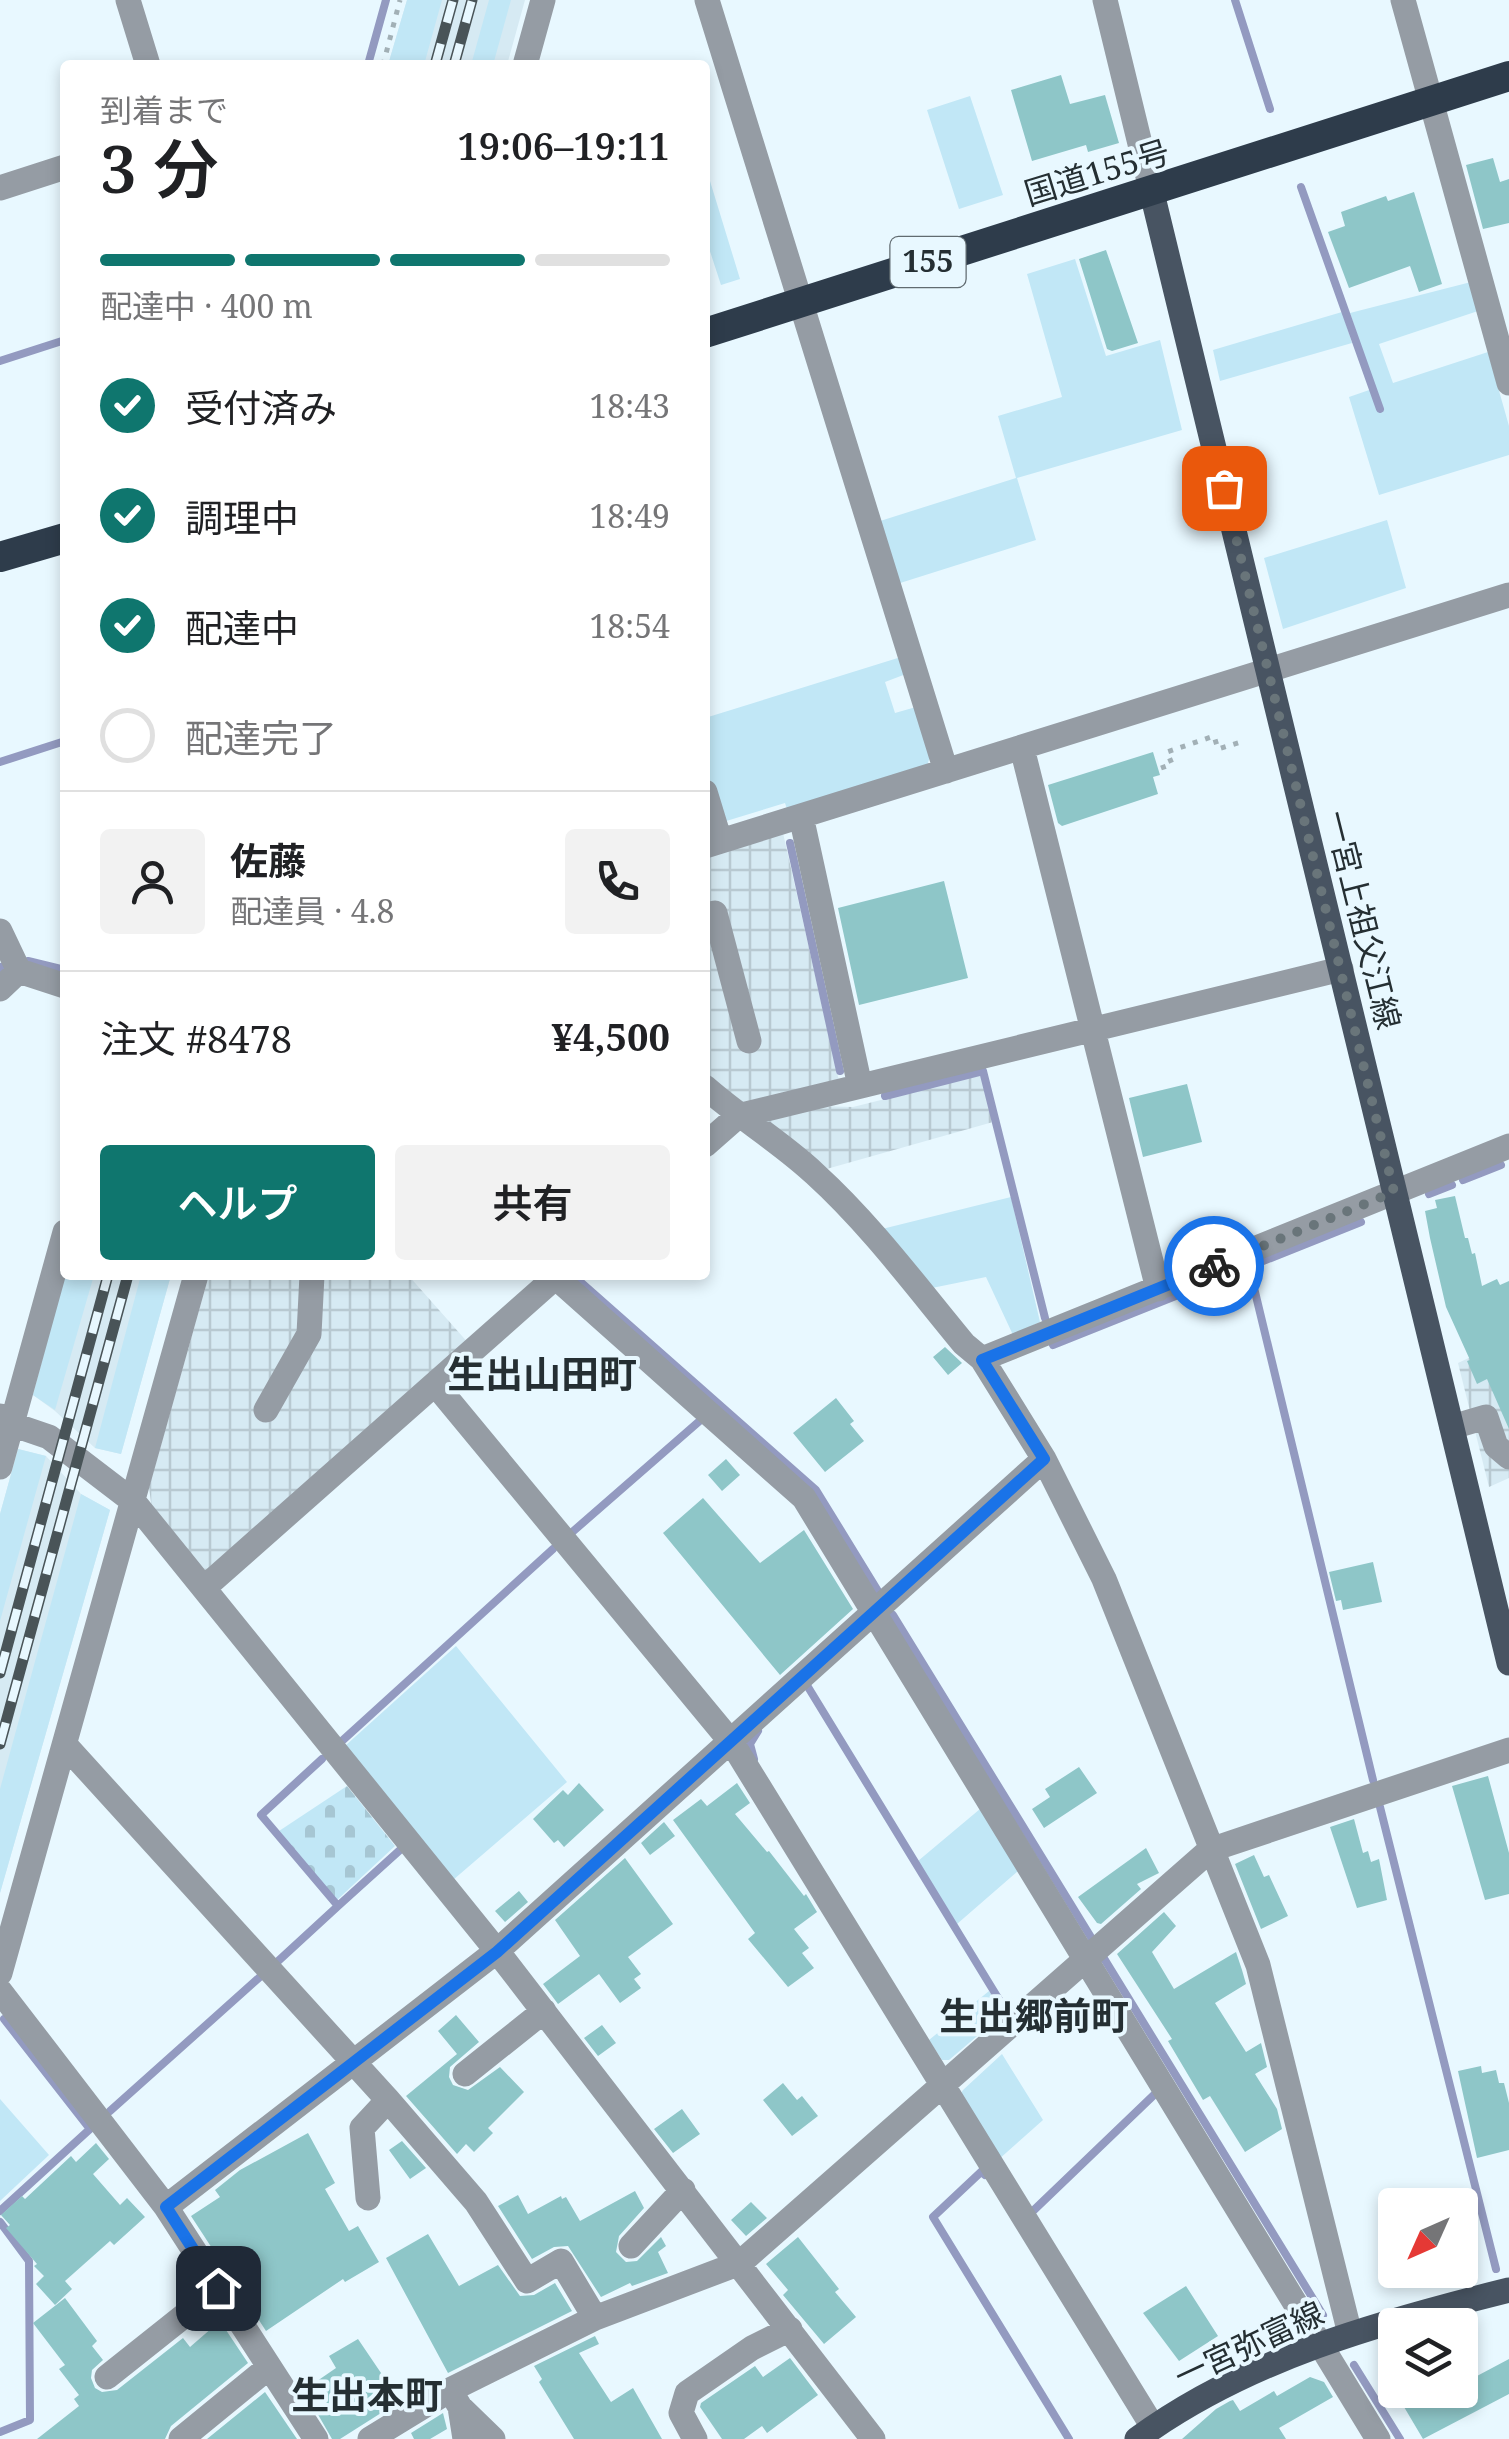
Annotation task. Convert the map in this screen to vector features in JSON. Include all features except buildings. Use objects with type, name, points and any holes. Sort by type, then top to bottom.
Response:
[{"type":"highway","name":"国道155号","points":[[710,332],[1509,76]]},
{"type":"highway","points":[[0,557],[60,539]]},
{"type":"main road","name":"一宮上祖父江線","points":[[1152,192],[1509,1663]]},
{"type":"main road","name":"一宮弥富線","points":[[1145,2433],[1227,2385],[1319,2343],[1509,2290]]},
{"type":"street","points":[[128,0],[146,60]]},
{"type":"street","points":[[525,60],[543,0]]},
{"type":"street","points":[[707,0],[946,771]]},
{"type":"street","points":[[1105,0],[1152,192]]},
{"type":"street","points":[[1402,0],[1509,382]]},
{"type":"street","points":[[0,188],[60,169]]},
{"type":"street","points":[[713,843],[1509,595]]},
{"type":"street","points":[[1022,748],[1158,1289]]},
{"type":"street","points":[[801,816],[860,1086]]},
{"type":"street","points":[[710,913],[714,912],[749,1040]]},
{"type":"street","points":[[0,931],[20,971],[60,984]]},
{"type":"street","points":[[710,1141],[738,1116],[1341,969]]},
{"type":"street","points":[[0,989],[20,971]]},
{"type":"street","points":[[710,1091],[814,1172],[868,1228],[964,1344],[982,1360],[1044,1459],[1104,1579],[1258,1964],[1350,2334]]},
{"type":"street","points":[[982,1360],[1509,1146]]},
{"type":"street","points":[[0,1467],[6,1420],[60,1248]]},
{"type":"street","points":[[1,1967],[195,1280]]},
{"type":"street","points":[[266,1410],[309,1334],[312,1280]]},
{"type":"street","points":[[204,1588],[551,1280]]},
{"type":"street","points":[[559,1280],[804,1498],[874,1614],[1094,1952],[1378,2439]]},
{"type":"street","points":[[434,1384],[732,1743],[943,2085],[1145,2433]]},
{"type":"street","points":[[1452,1427],[1486,1418],[1496,1446],[1509,1457]]},
{"type":"street","points":[[6,1420],[48,1437],[134,1502],[544,2011],[873,2439]]},
{"type":"street","points":[[166,2207],[497,1952],[1044,1459]]},
{"type":"street","points":[[66,1746],[354,2061],[476,2202],[527,2282],[560,2262],[595,2318]]},
{"type":"street","points":[[370,2439],[455,2398],[595,2318],[740,2263],[1210,1850],[1509,1750]]},
{"type":"street","points":[[0,1992],[166,2207],[316,2439]]},
{"type":"street","points":[[465,2074],[544,2011]]},
{"type":"street","points":[[368,2198],[362,2128],[388,2100]]},
{"type":"street","points":[[631,2246],[682,2190]]},
{"type":"street","points":[[108,2377],[218,2288]]},
{"type":"street","points":[[695,2439],[682,2413],[687,2393],[752,2348],[790,2329]]},
{"type":"street","points":[[181,2439],[270,2367]]},
{"type":"street","points":[[455,2398],[465,2439]]},
{"type":"street","points":[[455,2398],[494,2439]]},
{"type":"path","points":[[384,60],[400,0]]},
{"type":"path","points":[[1161,768],[1172,764],[1167,752],[1214,736],[1218,749],[1244,741]]},
{"type":"shaded area","points":[[407,0],[525,0],[508,60],[389,60]]},
{"type":"shaded area","points":[[783,833],[839,1081],[734,1106],[710,1082],[710,855]]},
{"type":"shaded area","points":[[981,1075],[993,1122],[823,1170],[763,1119],[819,1106],[853,1107]]},
{"type":"shaded area","points":[[64,1280],[170,1280],[121,1454],[95,1448],[33,1395]]},
{"type":"shaded area","points":[[208,1280],[412,1280],[470,1345],[210,1573],[198,1565],[152,1510],[149,1487]]},
{"type":"shaded area","points":[[1509,1339],[1509,1478],[1489,1487],[1458,1363]]},
{"type":"shaded area","points":[[18,1449],[46,1456],[81,1494],[110,1510],[0,1893],[0,1514]]},
{"type":"green space","points":[[407,0],[442,0],[425,60],[389,60]]},
{"type":"green space","points":[[489,0],[511,0],[494,60],[472,60]]},
{"type":"green space","points":[[970,96],[1003,195],[959,209],[927,110]]},
{"type":"green space","points":[[710,181],[740,279],[721,285],[710,251]]},
{"type":"green space","points":[[1075,259],[1106,356],[1160,340],[1182,430],[1017,478],[1036,540],[897,584],[877,522],[1016,478],[998,416],[1062,397],[1027,274]]},
{"type":"green space","points":[[1471,282],[1478,311],[1379,344],[1393,383],[1488,352],[1509,426],[1509,455],[1379,495],[1349,397],[1375,388],[1350,313]]},
{"type":"green space","points":[[1342,312],[1352,343],[1220,381],[1213,350]]},
{"type":"green space","points":[[1387,520],[1406,588],[1283,629],[1264,558]]},
{"type":"green space","points":[[901,657],[906,674],[885,682],[895,713],[916,707],[931,753],[927,766],[787,809],[785,803],[723,822],[710,780],[710,716]]},
{"type":"green space","points":[[1011,1197],[1040,1322],[1013,1335],[986,1277],[927,1289],[878,1230]]},
{"type":"green space","points":[[63,1280],[93,1280],[55,1410],[33,1395]]},
{"type":"green space","points":[[140,1280],[170,1280],[121,1454],[95,1448]]},
{"type":"green space","points":[[18,1449],[46,1456],[0,1621],[0,1514]]},
{"type":"green space","points":[[81,1494],[110,1510],[0,1893],[0,1789]]},
{"type":"green space","points":[[456,1646],[567,1782],[453,1880],[345,1746]]},
{"type":"green space","points":[[347,1786],[395,1846],[337,1900],[279,1831]]},
{"type":"green space","points":[[980,1809],[1018,1871],[957,1924],[918,1861]]},
{"type":"green space","points":[[989,1991],[1003,2014],[949,2060],[942,2060],[929,2040]]},
{"type":"green space","points":[[1002,2054],[1043,2120],[998,2160],[958,2099]]},
{"type":"green space","points":[[0,2099],[49,2155],[0,2201]]},
{"type":"waterway","points":[[369,60],[386,0]]},
{"type":"waterway","points":[[1235,0],[1270,109]]},
{"type":"waterway","points":[[1301,187],[1380,409]]},
{"type":"waterway","points":[[0,361],[60,342]]},
{"type":"waterway","points":[[0,762],[60,743]]},
{"type":"waterway","points":[[790,843],[840,1071]]},
{"type":"waterway","points":[[28,961],[60,969]]},
{"type":"waterway","points":[[885,1096],[983,1071],[1045,1318]]},
{"type":"waterway","points":[[1463,1180],[1501,1165]]},
{"type":"waterway","points":[[1429,1194],[1452,1185]]},
{"type":"waterway","points":[[1053,1345],[1361,1222]]},
{"type":"waterway","points":[[1249,1267],[1373,1780]]},
{"type":"waterway","points":[[578,1280],[816,1490],[878,1591]]},
{"type":"waterway","points":[[570,1534],[703,1418]]},
{"type":"waterway","points":[[343,1740],[553,1549]]},
{"type":"waterway","points":[[893,1615],[1323,2315]]},
{"type":"waterway","points":[[808,1687],[1006,2011]]},
{"type":"waterway","points":[[754,1759],[750,1744],[758,1731]]},
{"type":"waterway","points":[[276,1963],[338,1906],[261,1815],[322,1759]]},
{"type":"waterway","points":[[1380,1807],[1496,2269]]},
{"type":"waterway","points":[[338,1906],[400,1850]]},
{"type":"waterway","points":[[110,2111],[261,1976]]},
{"type":"waterway","points":[[0,2211],[90,2129],[4,2019]]},
{"type":"waterway","points":[[1034,2210],[1157,2092],[1155,2088]]},
{"type":"waterway","points":[[985,2175],[982,2171],[933,2217],[1069,2439]]},
{"type":"waterway","points":[[0,2222],[29,2261],[30,2420],[0,2432]]},
{"type":"waterway","points":[[1354,2365],[1400,2439]]},
{"type":"railway","points":[[436,60],[453,0]]},
{"type":"railway","points":[[455,60],[472,0]]},
{"type":"railway","points":[[0,1673],[107,1280]]},
{"type":"railway","points":[[0,1744],[127,1280]]},
{"type":"way so far","points":[[1214,1266],[1394,1192],[1224,488]]},
{"type":"district","name":"生出山田町","points":[[542,1375]]},
{"type":"district","name":"生出郷前町","points":[[1034,2017]]},
{"type":"district","name":"生出本町","points":[[367,2396]]},
{"type":"route","points":[[218,2288],[166,2207],[497,1952],[1044,1459],[982,1360],[1214,1266]]}]
